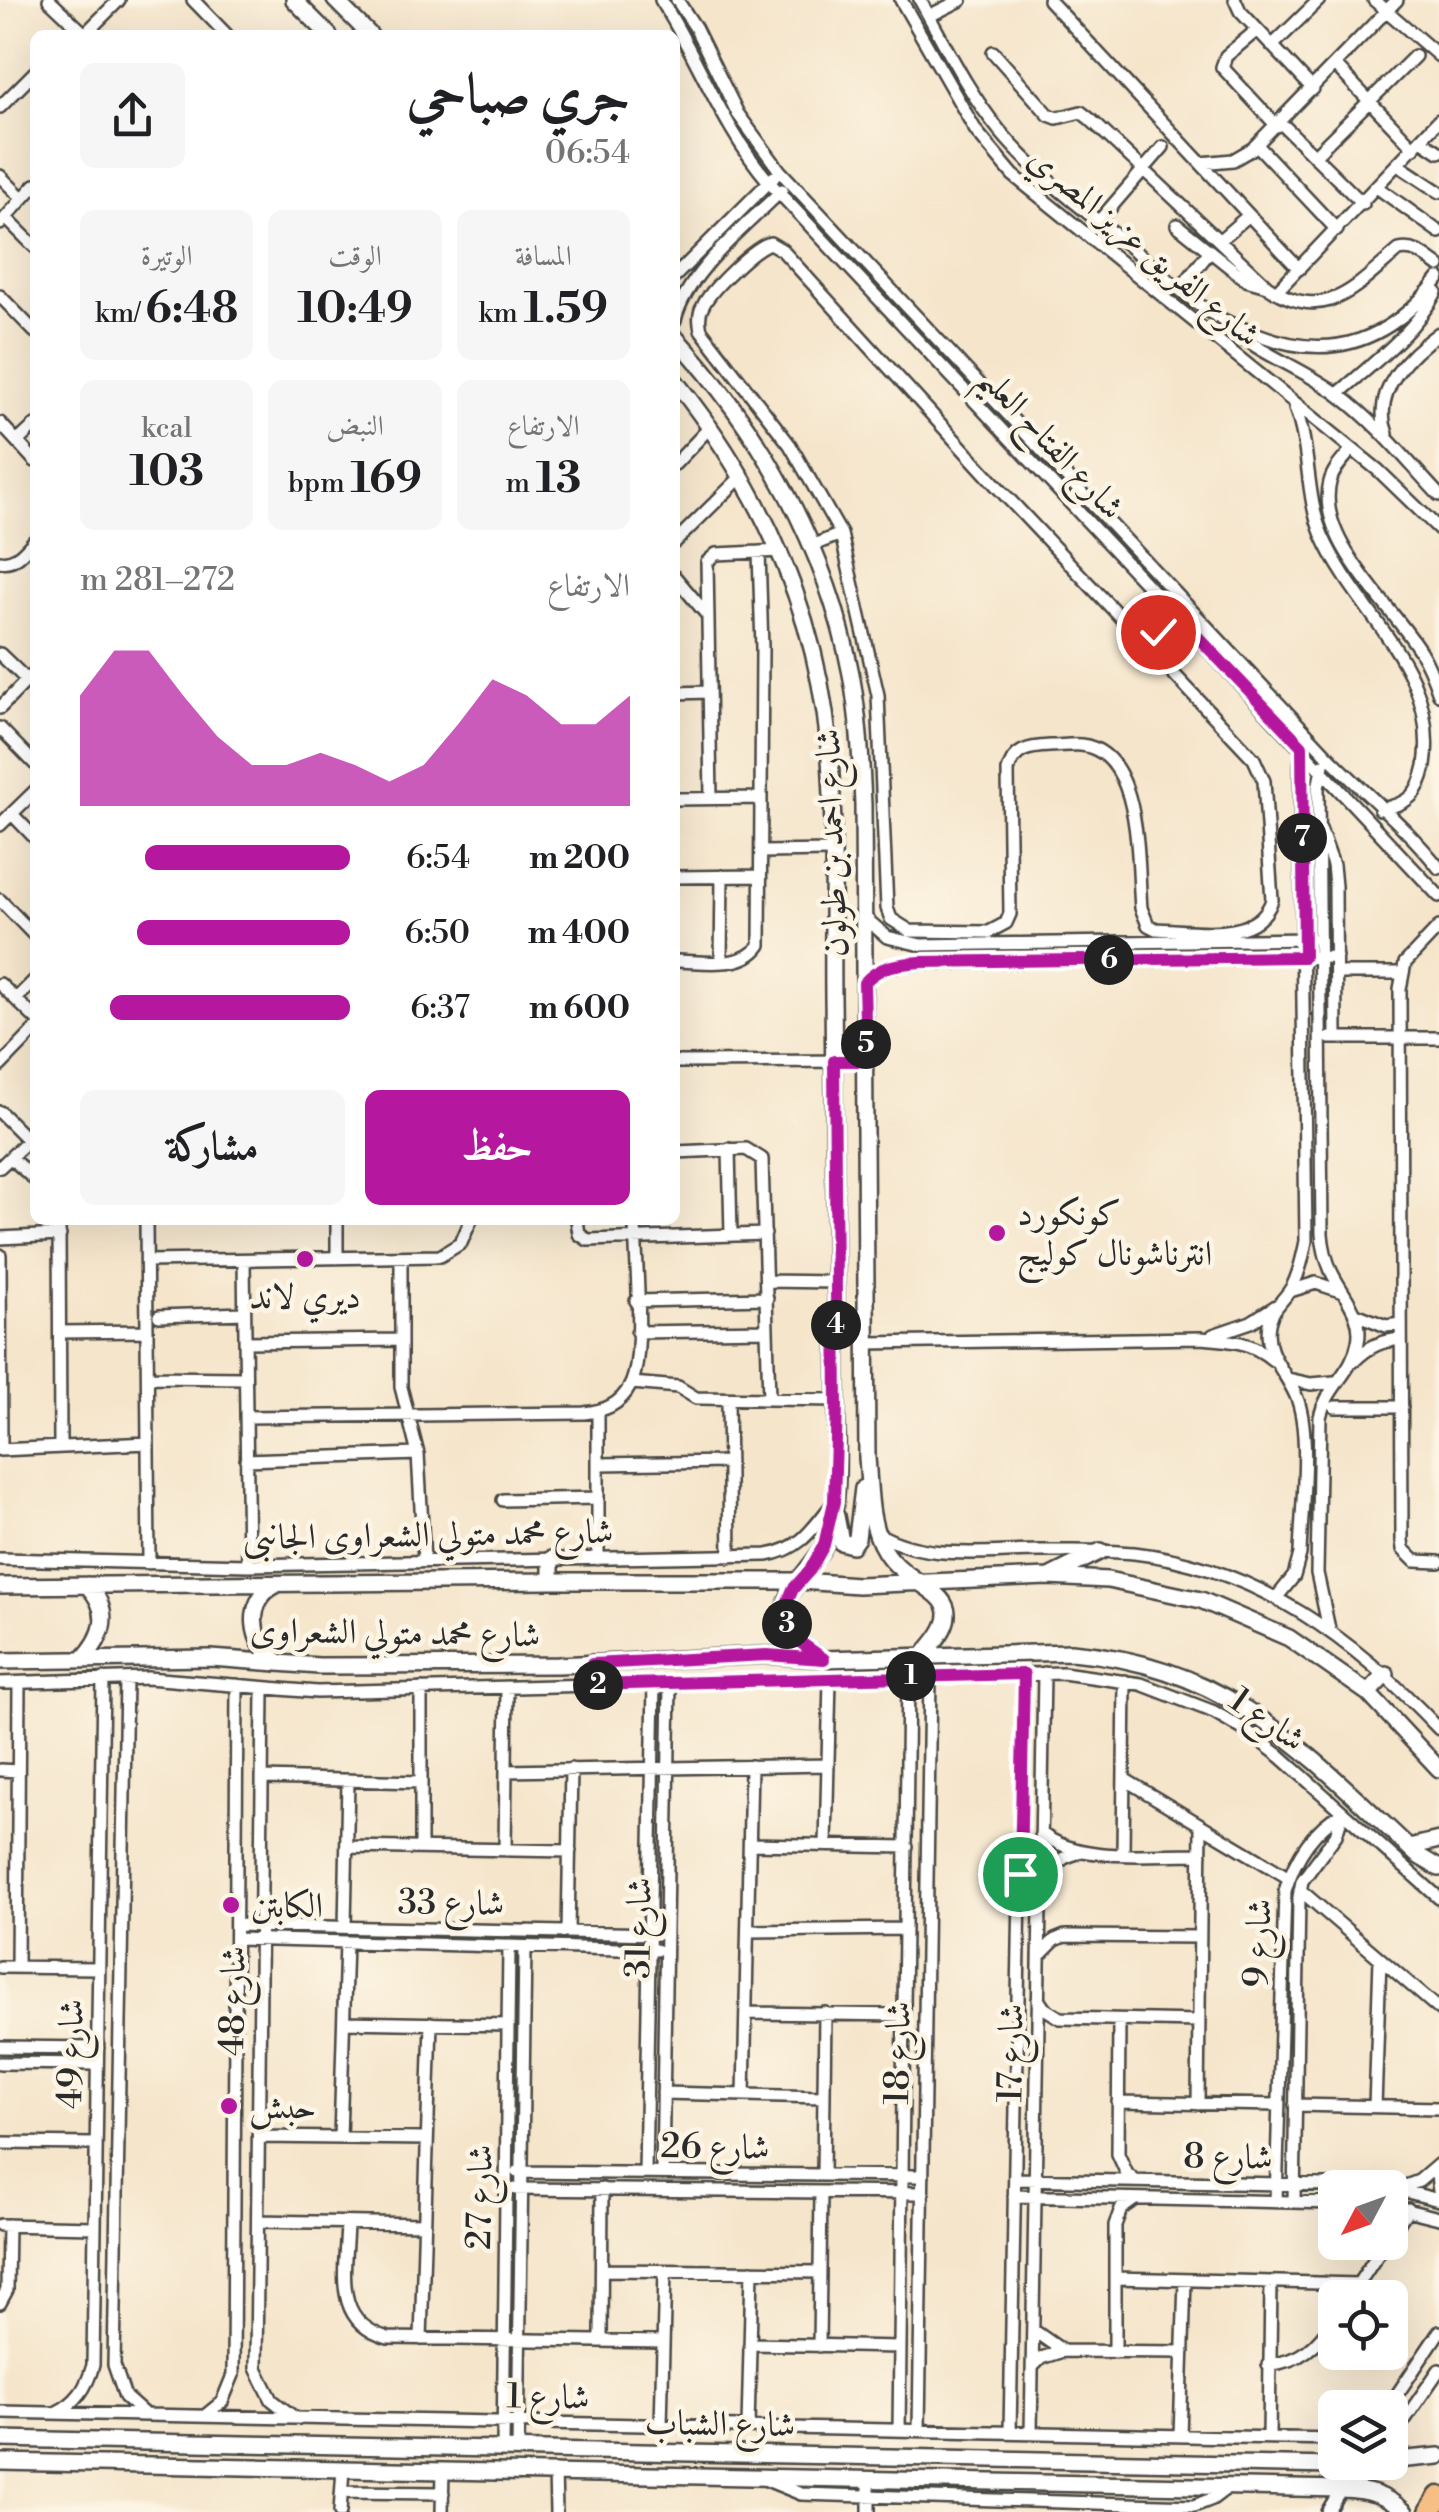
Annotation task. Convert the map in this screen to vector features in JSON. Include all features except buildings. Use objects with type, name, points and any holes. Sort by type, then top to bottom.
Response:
[{"type":"highway","points":[[1430,2512],[1439,2497]]},
{"type":"street","points":[[49,0],[77,30]]},
{"type":"street","points":[[84,30],[119,0]]},
{"type":"street","points":[[192,0],[222,30]]},
{"type":"street","points":[[294,0],[324,30]]},
{"type":"street","points":[[334,0],[365,30]]},
{"type":"street","name":"شارع الفتاح العليم","points":[[660,0],[684,36],[733,136],[769,182],[1181,609]]},
{"type":"street","name":"شارع الفتاح العليم","points":[[677,0],[695,27],[738,114],[780,171],[1305,741],[1321,768],[1439,896]]},
{"type":"street","name":"شارع الفريق عزيز المصري","points":[[901,0],[976,131],[1013,175],[1403,492],[1439,530]]},
{"type":"street","name":"شارع الفريق عزيز المصري","points":[[920,0],[980,106],[1000,132],[1034,167],[1218,318],[1282,343],[1312,348],[1342,346],[1372,336],[1398,320],[1420,303],[1439,278]]},
{"type":"street","points":[[929,16],[961,0]]},
{"type":"street","points":[[1049,0],[1298,269]]},
{"type":"street","points":[[1234,0],[1312,89]]},
{"type":"street","points":[[1272,46],[1319,0]]},
{"type":"street","points":[[1374,0],[1439,56]]},
{"type":"street","points":[[1200,162],[1233,160],[1256,145],[1397,0]]},
{"type":"street","points":[[1257,30],[1226,56],[1222,68],[1363,204]]},
{"type":"street","points":[[993,52],[1048,115],[1057,118],[1080,112],[1271,289]]},
{"type":"street","points":[[1314,156],[1415,56]]},
{"type":"street","points":[[1336,66],[1418,144],[1439,152]]},
{"type":"street","points":[[0,108],[30,77]]},
{"type":"street","points":[[1271,289],[1298,269],[1363,204],[1439,120]]},
{"type":"street","points":[[1256,145],[1337,230]]},
{"type":"street","points":[[1099,221],[1163,148]]},
{"type":"street","points":[[1398,166],[1439,192]]},
{"type":"street","points":[[680,271],[780,171]]},
{"type":"street","points":[[0,176],[22,198]]},
{"type":"street","points":[[680,290],[790,182]]},
{"type":"street","points":[[1378,188],[1439,232]]},
{"type":"street","points":[[30,190],[3,221],[30,243]]},
{"type":"street","points":[[740,212],[752,212],[755,218]]},
{"type":"street","points":[[1220,240],[1249,215]]},
{"type":"street","points":[[1178,225],[1246,280],[1298,302],[1334,300],[1351,292],[1399,250],[1413,249],[1439,266]]},
{"type":"street","points":[[763,244],[782,250],[1146,643],[1250,754],[1262,773],[1272,900],[1268,914],[1258,924],[1242,930],[1156,930],[1148,926],[1141,908],[1132,803],[1121,774],[1110,761],[1084,745],[1029,747],[1014,756],[1008,771],[1010,914],[1006,923],[989,932],[910,931],[900,927],[887,908],[878,695],[841,534],[790,445],[700,330],[704,302],[763,244]]},
{"type":"street","points":[[1181,288],[1210,251]]},
{"type":"street","points":[[1338,394],[1422,313],[1434,296],[1439,278]]},
{"type":"street","points":[[0,296],[30,327]]},
{"type":"street","points":[[1218,318],[1253,346],[1338,394],[1439,496]]},
{"type":"street","points":[[1390,443],[1381,411],[1384,397],[1404,363],[1439,333]]},
{"type":"street","name":"شارع احمد بن طولون","points":[[680,342],[742,420],[773,468],[811,546],[838,619],[860,727],[867,1458],[876,1532],[896,1565],[939,1594],[946,1607],[946,1622],[940,1635],[920,1656]]},
{"type":"street","points":[[1278,391],[1276,376],[1285,365]]},
{"type":"street","name":"شارع احمد بن طولون","points":[[680,387],[712,426],[743,475],[781,551],[811,638],[829,747],[837,1400],[834,1502],[824,1545],[788,1598],[786,1618],[794,1638],[824,1659]]},
{"type":"street","points":[[1293,404],[1305,440],[1311,498],[1330,555],[1404,657],[1423,699],[1429,745],[1421,784],[1415,795],[1399,806],[1380,809]]},
{"type":"street","points":[[0,423],[30,455]]},
{"type":"street","points":[[680,459],[712,426]]},
{"type":"street","points":[[18,441],[30,430]]},
{"type":"street","points":[[1352,450],[1328,486],[1333,520],[1349,556],[1420,650],[1439,694]]},
{"type":"street","points":[[680,537],[743,475]]},
{"type":"street","points":[[1403,492],[1416,488],[1420,475]]},
{"type":"street","points":[[811,546],[841,534]]},
{"type":"street","points":[[0,562],[15,559],[30,545]]},
{"type":"street","points":[[711,798],[709,559],[716,554],[781,551]]},
{"type":"street","points":[[680,962],[744,960],[760,946],[762,648],[758,552]]},
{"type":"street","points":[[680,583],[708,616]]},
{"type":"street","points":[[1146,643],[1181,609]]},
{"type":"street","points":[[0,654],[30,675]]},
{"type":"street","points":[[0,708],[30,677]]},
{"type":"street","points":[[680,692],[709,692]]},
{"type":"street","points":[[0,728],[30,759]]},
{"type":"street","points":[[1201,1338],[1251,1322],[1276,1306],[1290,1291],[1306,1241],[1305,741]]},
{"type":"street","name":"شارع الفتاح العليم","points":[[1305,741],[1327,755],[1380,809],[1414,836],[1439,868]]},
{"type":"street","points":[[1327,755],[1321,768],[1318,824],[1322,1234],[1326,1258],[1356,1314],[1360,1339],[1352,1364]]},
{"type":"street","points":[[0,825],[30,796]]},
{"type":"street","points":[[680,798],[760,798]]},
{"type":"street","points":[[12,814],[30,833]]},
{"type":"street","points":[[1318,824],[1332,865],[1336,1038]]},
{"type":"street","points":[[760,852],[832,850]]},
{"type":"street","points":[[721,961],[722,876]]},
{"type":"street","points":[[680,877],[760,876]]},
{"type":"street","points":[[0,900],[30,931]]},
{"type":"street","points":[[863,916],[888,937],[921,946],[1320,938]]},
{"type":"street","points":[[1439,927],[1413,952],[1401,973],[1400,1038],[1403,1549],[1415,1561],[1439,1562]]},
{"type":"street","points":[[864,983],[886,967],[920,962],[1336,957]]},
{"type":"street","points":[[1336,973],[1401,973]]},
{"type":"street","points":[[0,984],[30,1013]]},
{"type":"street","points":[[16,999],[30,985]]},
{"type":"street","points":[[0,1066],[30,1035]]},
{"type":"street","points":[[1320,1038],[1439,1038]]},
{"type":"street","points":[[680,1062],[866,1061]]},
{"type":"street","points":[[0,1112],[30,1135]]},
{"type":"street","points":[[0,1167],[30,1139]]},
{"type":"street","points":[[730,1150],[730,1235]]},
{"type":"street","points":[[680,1152],[752,1150],[762,1159],[769,1399]]},
{"type":"street","points":[[11,1158],[30,1175]]},
{"type":"street","points":[[59,1225],[60,1447]]},
{"type":"street","points":[[146,1225],[149,1563]]},
{"type":"street","points":[[337,1225],[337,1258]]},
{"type":"street","points":[[147,1261],[440,1256],[452,1251],[468,1233],[470,1225]]},
{"type":"street","points":[[577,1225],[584,1239],[765,1234]]},
{"type":"street","points":[[246,1417],[598,1412],[619,1401],[632,1383],[636,1366],[634,1225]]},
{"type":"street","points":[[0,1238],[60,1235]]},
{"type":"street","points":[[0,1255],[1,1450],[148,1443]]},
{"type":"street","points":[[400,1257],[401,1387],[418,1454],[424,1561]]},
{"type":"street","points":[[244,1260],[248,1565]]},
{"type":"street","points":[[766,1281],[836,1282]]},
{"type":"street","points":[[1290,1291],[1316,1283],[1342,1292]]},
{"type":"street","points":[[636,1302],[767,1298]]},
{"type":"street","points":[[1276,1306],[1269,1334],[1276,1363]]},
{"type":"street","points":[[159,1316],[244,1312]]},
{"type":"street","points":[[1356,1314],[1370,1322],[1401,1324]]},
{"type":"street","points":[[637,1332],[768,1330]]},
{"type":"street","points":[[60,1332],[147,1331]]},
{"type":"street","points":[[867,1342],[1201,1338],[1252,1346],[1276,1363],[1288,1379],[1299,1404],[1303,1430],[1300,1554],[1294,1576],[1276,1598]]},
{"type":"street","points":[[1329,1629],[1317,1572],[1320,1418],[1334,1382],[1365,1350],[1382,1341],[1401,1339]]},
{"type":"street","points":[[245,1342],[401,1340]]},
{"type":"street","points":[[148,1378],[245,1378]]},
{"type":"street","points":[[1288,1379],[1310,1384],[1334,1382]]},
{"type":"street","points":[[632,1383],[678,1387],[696,1398],[837,1400]]},
{"type":"street","points":[[728,1399],[730,1557]]},
{"type":"street","points":[[1334,1407],[1402,1407]]},
{"type":"street","points":[[598,1412],[598,1559]]},
{"type":"street","points":[[246,1460],[418,1454]]},
{"type":"street","points":[[834,1502],[841,1542],[852,1544],[857,1538],[867,1458]]},
{"type":"street","points":[[598,1464],[729,1462]]},
{"type":"street","points":[[503,1500],[598,1498]]},
{"type":"street","name":"شارع محمد متولي الشعراوى الجانبى","points":[[0,1559],[248,1565],[767,1556],[792,1549],[812,1532],[834,1502]]},
{"type":"street","points":[[876,1532],[915,1550],[1102,1551],[1183,1561],[1230,1577],[1329,1629],[1386,1674],[1439,1729]]},
{"type":"street","points":[[1048,1578],[1102,1551]]},
{"type":"street","points":[[551,1560],[551,1581]]},
{"type":"street","name":"شارع محمد متولي الشعراوى","points":[[0,1586],[551,1581],[800,1581],[858,1585],[916,1580],[1108,1580],[1201,1600],[1289,1638],[1368,1693],[1438,1769]]},
{"type":"street","points":[[280,1584],[265,1590],[257,1600],[255,1628],[267,1656],[283,1664]]},
{"type":"street","points":[[82,1660],[101,1637],[104,1623],[103,1609],[87,1585]]},
{"type":"street","name":"شارع محمد متولي الشعراوى","points":[[0,1662],[210,1658],[319,1666],[592,1664],[767,1655],[824,1659],[1072,1652],[1106,1655],[1187,1677],[1226,1696],[1284,1734],[1409,1847],[1439,1868]]},
{"type":"street","points":[[591,1685],[592,1664]]},
{"type":"street","name":"شارع 1","points":[[0,1683],[126,1678],[208,1681],[263,1690],[1044,1673],[1102,1676],[1178,1696],[1248,1732],[1439,1898]]},
{"type":"street","name":"شارع 17","points":[[1031,2433],[1044,1673]]},
{"type":"street","name":"شارع 17","points":[[1010,2432],[1024,1674]]},
{"type":"street","points":[[1368,1693],[1386,1674]]},
{"type":"street","name":"شارع 18","points":[[900,2430],[908,1676]]},
{"type":"street","name":"شارع 18","points":[[919,2431],[930,1676]]},
{"type":"street","name":"شارع 49","points":[[126,1678],[114,2365],[125,2397],[147,2415]]},
{"type":"street","points":[[826,1846],[830,1678]]},
{"type":"street","name":"شارع 49","points":[[54,2414],[79,2396],[93,2365],[103,1679]]},
{"type":"street","points":[[1122,1852],[1125,1681]]},
{"type":"street","points":[[17,1967],[19,1682]]},
{"type":"street","name":"شارع 31","points":[[645,2173],[654,1683]]},
{"type":"street","name":"شارع 31","points":[[662,2174],[670,1683]]},
{"type":"street","name":"شارع 48","points":[[204,2416],[222,2402],[233,2375],[237,1686]]},
{"type":"street","points":[[505,1850],[506,1687]]},
{"type":"street","points":[[420,1689],[420,1848]]},
{"type":"street","name":"شارع 48","points":[[263,1690],[256,2368],[272,2400],[295,2418]]},
{"type":"street","points":[[104,1710],[127,1710]]},
{"type":"street","points":[[237,1726],[263,1726]]},
{"type":"street","points":[[506,1770],[828,1764]]},
{"type":"street","points":[[744,2095],[751,1766]]},
{"type":"street","points":[[0,1770],[18,1771]]},
{"type":"street","points":[[568,1932],[571,1770]]},
{"type":"street","points":[[262,1778],[420,1782]]},
{"type":"street","points":[[1124,1778],[1289,1878]]},
{"type":"street","points":[[345,1927],[348,1780]]},
{"type":"street","name":"شارع 9","points":[[1276,2202],[1283,1912],[1297,1859],[1324,1824],[1343,1812]]},
{"type":"street","name":"شارع 9","points":[[1294,2202],[1300,1890],[1310,1867],[1336,1835],[1343,1812]]},
{"type":"street","points":[[1198,2104],[1201,1825]]},
{"type":"street","points":[[1041,1833],[1078,1852],[1200,1854]]},
{"type":"street","points":[[1409,1847],[1439,1840]]},
{"type":"street","points":[[750,1844],[906,1847]]},
{"type":"street","points":[[346,1847],[570,1851]]},
{"type":"street","points":[[1040,1879],[1051,1867],[1078,1852]]},
{"type":"street","points":[[0,1853],[18,1854]]},
{"type":"street","points":[[1300,1890],[1439,2009]]},
{"type":"street","points":[[1040,1911],[1065,1936],[1200,1938]]},
{"type":"street","name":"شارع 33","points":[[236,1925],[666,1934]]},
{"type":"street","points":[[748,1931],[906,1929]]},
{"type":"street","points":[[1039,1956],[1065,1936]]},
{"type":"street","name":"شارع 33","points":[[236,1940],[666,1950]]},
{"type":"street","points":[[340,2138],[346,1942]]},
{"type":"street","name":"شارع 27","points":[[510,1946],[503,2422],[510,2449]]},
{"type":"street","name":"شارع 27","points":[[510,2449],[519,2423],[525,1947]]},
{"type":"street","points":[[1375,2107],[1380,1959]]},
{"type":"street","points":[[0,1967],[99,1968]]},
{"type":"street","points":[[1038,1999],[1060,2018],[1198,2021]]},
{"type":"street","points":[[746,2012],[904,2014]]},
{"type":"street","points":[[823,2175],[825,2014]]},
{"type":"street","points":[[1038,2035],[1060,2018]]},
{"type":"street","points":[[1118,2020],[1118,2154],[1127,2174],[1135,2181]]},
{"type":"street","points":[[344,2022],[508,2025]]},
{"type":"street","points":[[421,2339],[432,2024]]},
{"type":"street","points":[[0,2047],[98,2048]]},
{"type":"street","points":[[0,2062],[98,2064]]},
{"type":"street","points":[[663,2094],[824,2096]]},
{"type":"street","points":[[1118,2102],[1278,2105]]},
{"type":"street","points":[[1295,2105],[1439,2108]]},
{"type":"street","points":[[258,2137],[428,2139]]},
{"type":"street","points":[[0,2142],[96,2144]]},
{"type":"street","points":[[1096,2181],[1118,2154]]},
{"type":"street","points":[[1408,2185],[1438,2166]]},
{"type":"street","points":[[1438,2166],[1439,2191]]},
{"type":"street","name":"شارع 26","points":[[506,2172],[923,2176]]},
{"type":"street","name":"شارع 8","points":[[1015,2179],[1318,2185]]},
{"type":"street","name":"شارع 26","points":[[506,2188],[922,2193]]},
{"type":"street","points":[[601,2341],[602,2190]]},
{"type":"street","points":[[819,2346],[820,2192]]},
{"type":"street","name":"شارع 8","points":[[1408,2192],[1439,2200]]},
{"type":"street","name":"شارع 8","points":[[1014,2196],[1318,2203]]},
{"type":"street","points":[[1096,2198],[1105,2205],[1116,2225]]},
{"type":"street","points":[[1115,2352],[1116,2225],[1121,2209],[1135,2199]]},
{"type":"street","points":[[1408,2209],[1439,2218]]},
{"type":"street","points":[[258,2221],[424,2224]]},
{"type":"street","points":[[347,2222],[346,2300],[351,2314],[373,2334],[421,2339],[663,2342]]},
{"type":"street","points":[[0,2303],[7,2290],[4,2225],[94,2227]]},
{"type":"street","points":[[602,2270],[820,2272]]},
{"type":"street","points":[[661,2426],[665,2271]]},
{"type":"street","points":[[748,2427],[752,2271]]},
{"type":"street","points":[[1115,2278],[1318,2283]]},
{"type":"street","points":[[1180,2436],[1185,2280]]},
{"type":"street","points":[[1268,2438],[1270,2282]]},
{"type":"street","points":[[1033,2330],[1063,2352]]},
{"type":"street","points":[[1400,2390],[1439,2332]]},
{"type":"street","points":[[1268,2365],[1298,2358],[1318,2341]]},
{"type":"street","points":[[750,2344],[900,2348]]},
{"type":"street","points":[[1032,2366],[1051,2353],[1182,2352]]},
{"type":"street","points":[[1408,2416],[1439,2370]]},
{"type":"street","name":"شارع 1","points":[[0,2412],[1318,2439]]},
{"type":"street","name":"شارع الشباب","points":[[0,2439],[1334,2466],[1439,2456]]},
{"type":"street","points":[[274,2468],[275,2444]]},
{"type":"street","points":[[832,2456],[833,2476]]},
{"type":"street","name":"شارع الشباب","points":[[0,2462],[1340,2489],[1382,2495],[1405,2512]]},
{"type":"street","points":[[340,2512],[342,2469]]},
{"type":"street","points":[[442,2512],[443,2470]]},
{"type":"street","points":[[555,2471],[556,2512]]},
{"type":"street","points":[[756,2475],[801,2494],[1075,2508],[1194,2506],[1212,2499],[1228,2486]]},
{"type":"street","points":[[868,2512],[869,2478]]},
{"type":"street","points":[[1327,2512],[1340,2489]]},
{"type":"street","points":[[342,2492],[443,2494]]},
{"type":"place","name":"كونكورد انترناشونال كوليج","points":[[997,1233]]},
{"type":"place","name":"ديري لاند","points":[[305,1259]]},
{"type":"place","name":"الكابتن","points":[[231,1905]]},
{"type":"place","name":"حبش","points":[[229,2106]]},
{"type":"route","points":[[1020,1874],[1024,1674],[591,1685],[592,1664],[767,1655],[824,1659],[794,1638],[785,1608],[830,1532],[837,1406],[834,1061],[866,1061],[864,983],[872,974],[886,967],[920,962],[1304,957],[1302,746],[1176,614],[1158,632]]}]
